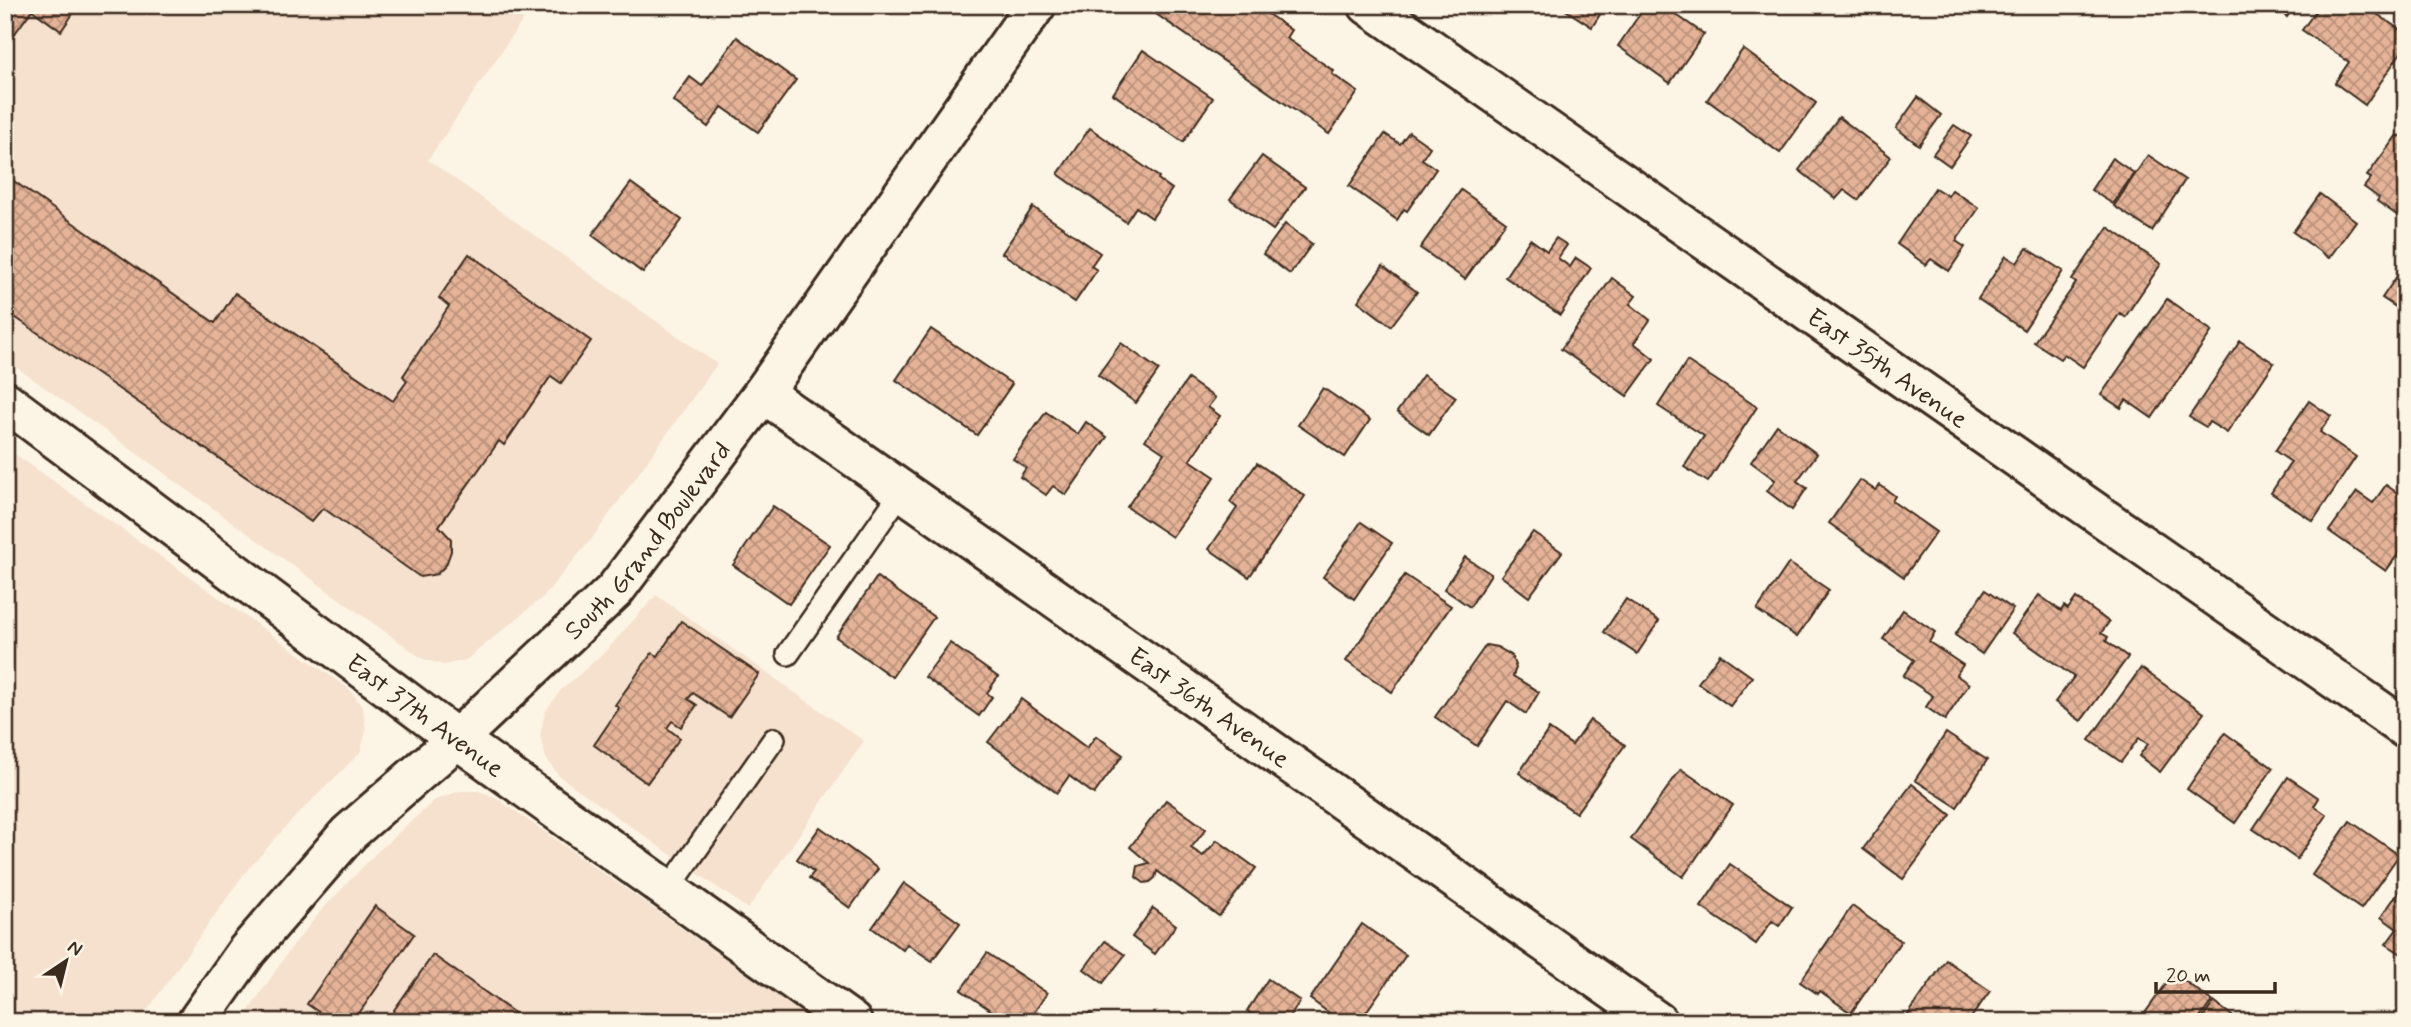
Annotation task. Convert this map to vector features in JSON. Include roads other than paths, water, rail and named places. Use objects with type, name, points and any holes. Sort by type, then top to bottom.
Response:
[{"type":"street","name":"South Grand Boulevard","points":[[197,1022],[247,951],[349,833],[457,739],[615,590],[763,393],[1036,5]]},
{"type":"street","name":"East 35th Avenue","points":[[1368,5],[2406,729]]},
{"type":"street","name":"East 36th Avenue","points":[[763,393],[1658,1022]]},
{"type":"street","name":"East 37th Avenue","points":[[5,401],[457,739],[852,1022]]},
{"type":"lane","points":[[789,654],[902,491]]},
{"type":"lane","points":[[668,890],[774,739]]}]
